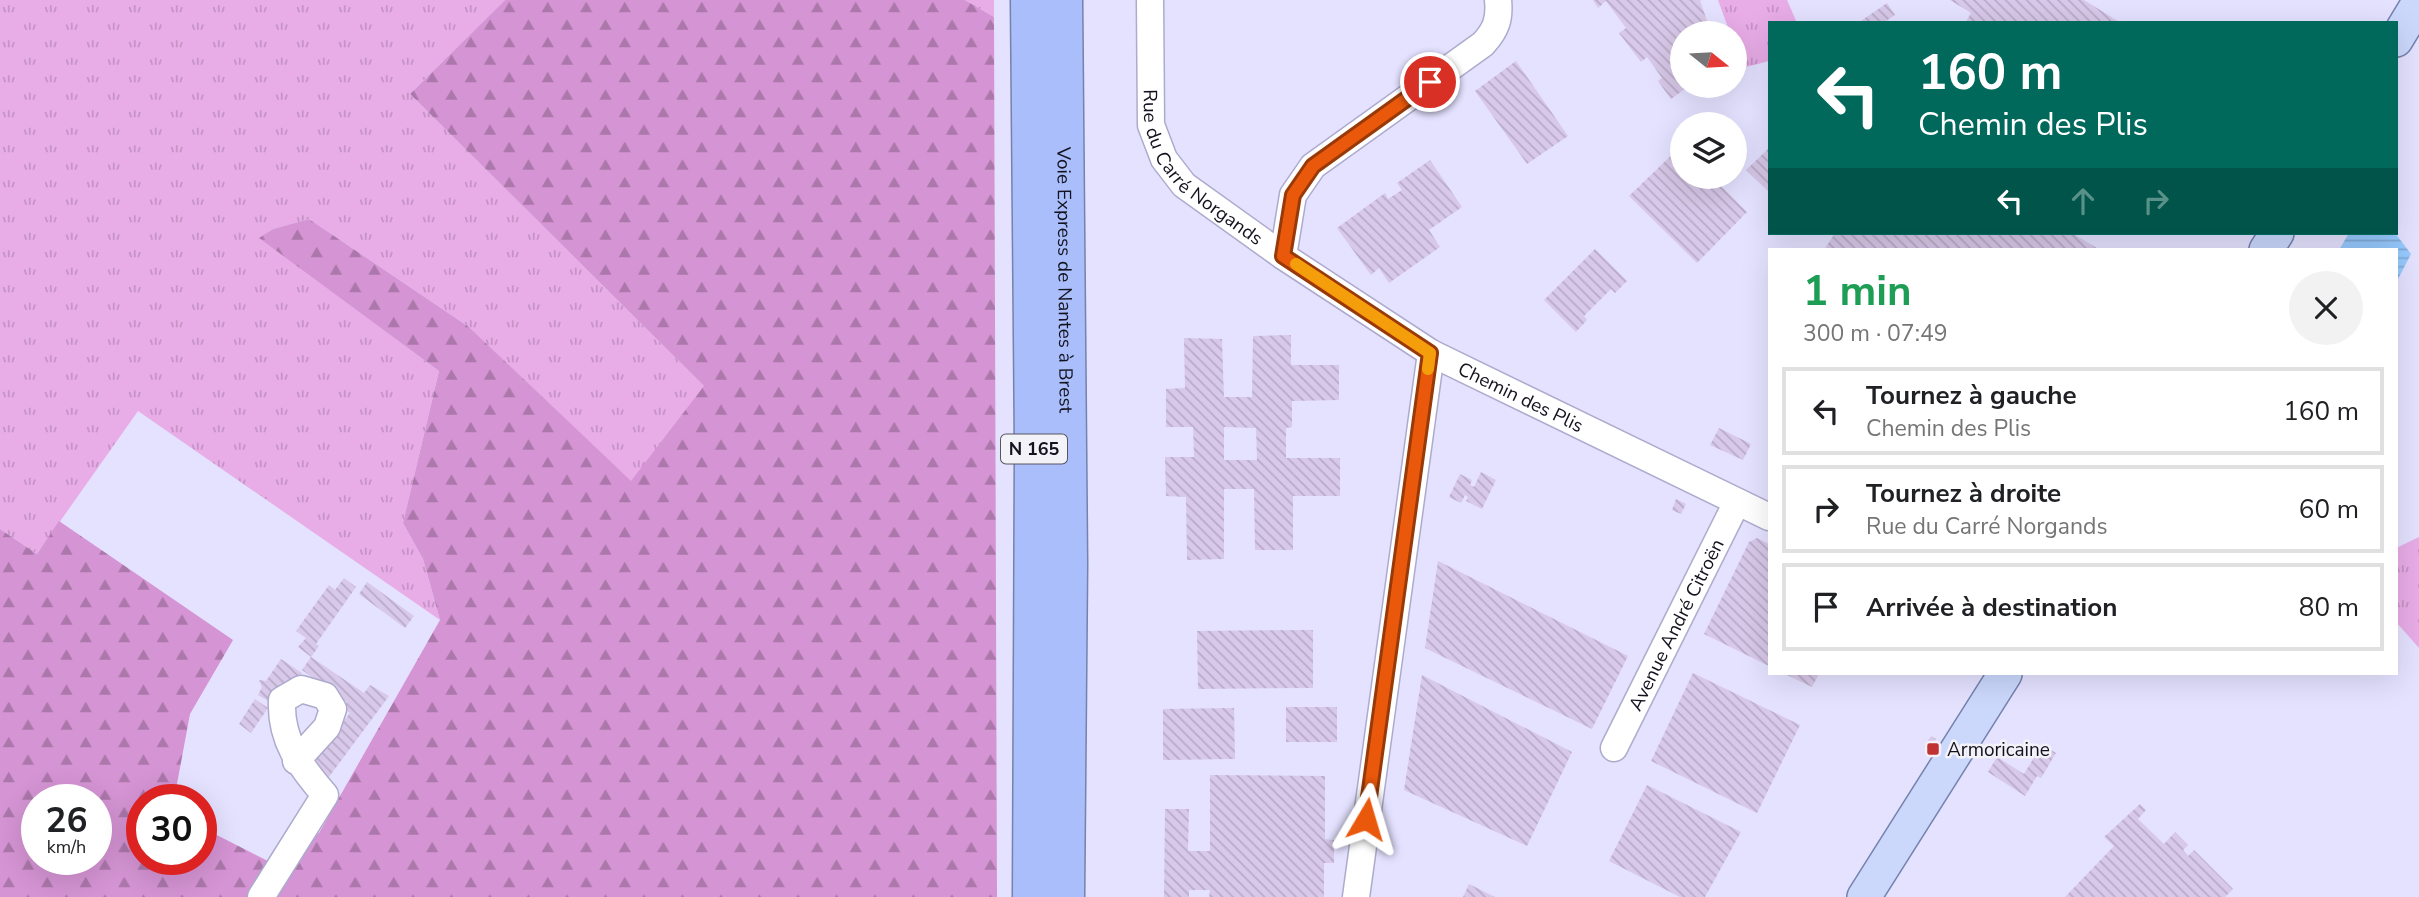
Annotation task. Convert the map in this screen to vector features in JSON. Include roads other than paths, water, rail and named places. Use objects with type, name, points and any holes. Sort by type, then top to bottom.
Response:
[{"type":"highway","name":"Voie Express de Nantes à Brest","points":[[1030,0],[1034,447],[1032,897]]},
{"type":"highway","name":"Voie Express de Nantes à Brest","points":[[1063,0],[1068,564],[1065,897]]},
{"type":"main road","points":[[2398,37],[2419,2]]},
{"type":"main road","points":[[1864,897],[2003,675]]},
{"type":"street","name":"Rue du Carré Norgands","points":[[1150,0],[1151,125],[1164,159],[1184,185],[1283,256],[1293,195],[1313,166],[1483,44],[1497,23],[1498,0]]},
{"type":"street","name":"Chemin des Plis","points":[[1283,256],[1430,353],[1768,517]]},
{"type":"street","points":[[1356,897],[1430,353]]},
{"type":"street","name":"Avenue André Citroën","points":[[1614,748],[1737,502]]},
{"type":"street","points":[[261,897],[325,795],[296,761]]},
{"type":"water","points":[[2348,235],[2397,235],[2411,254],[2398,279],[2398,248],[2340,248]]},
{"type":"place","name":"Armoricaine","points":[[1933,749]]}]
